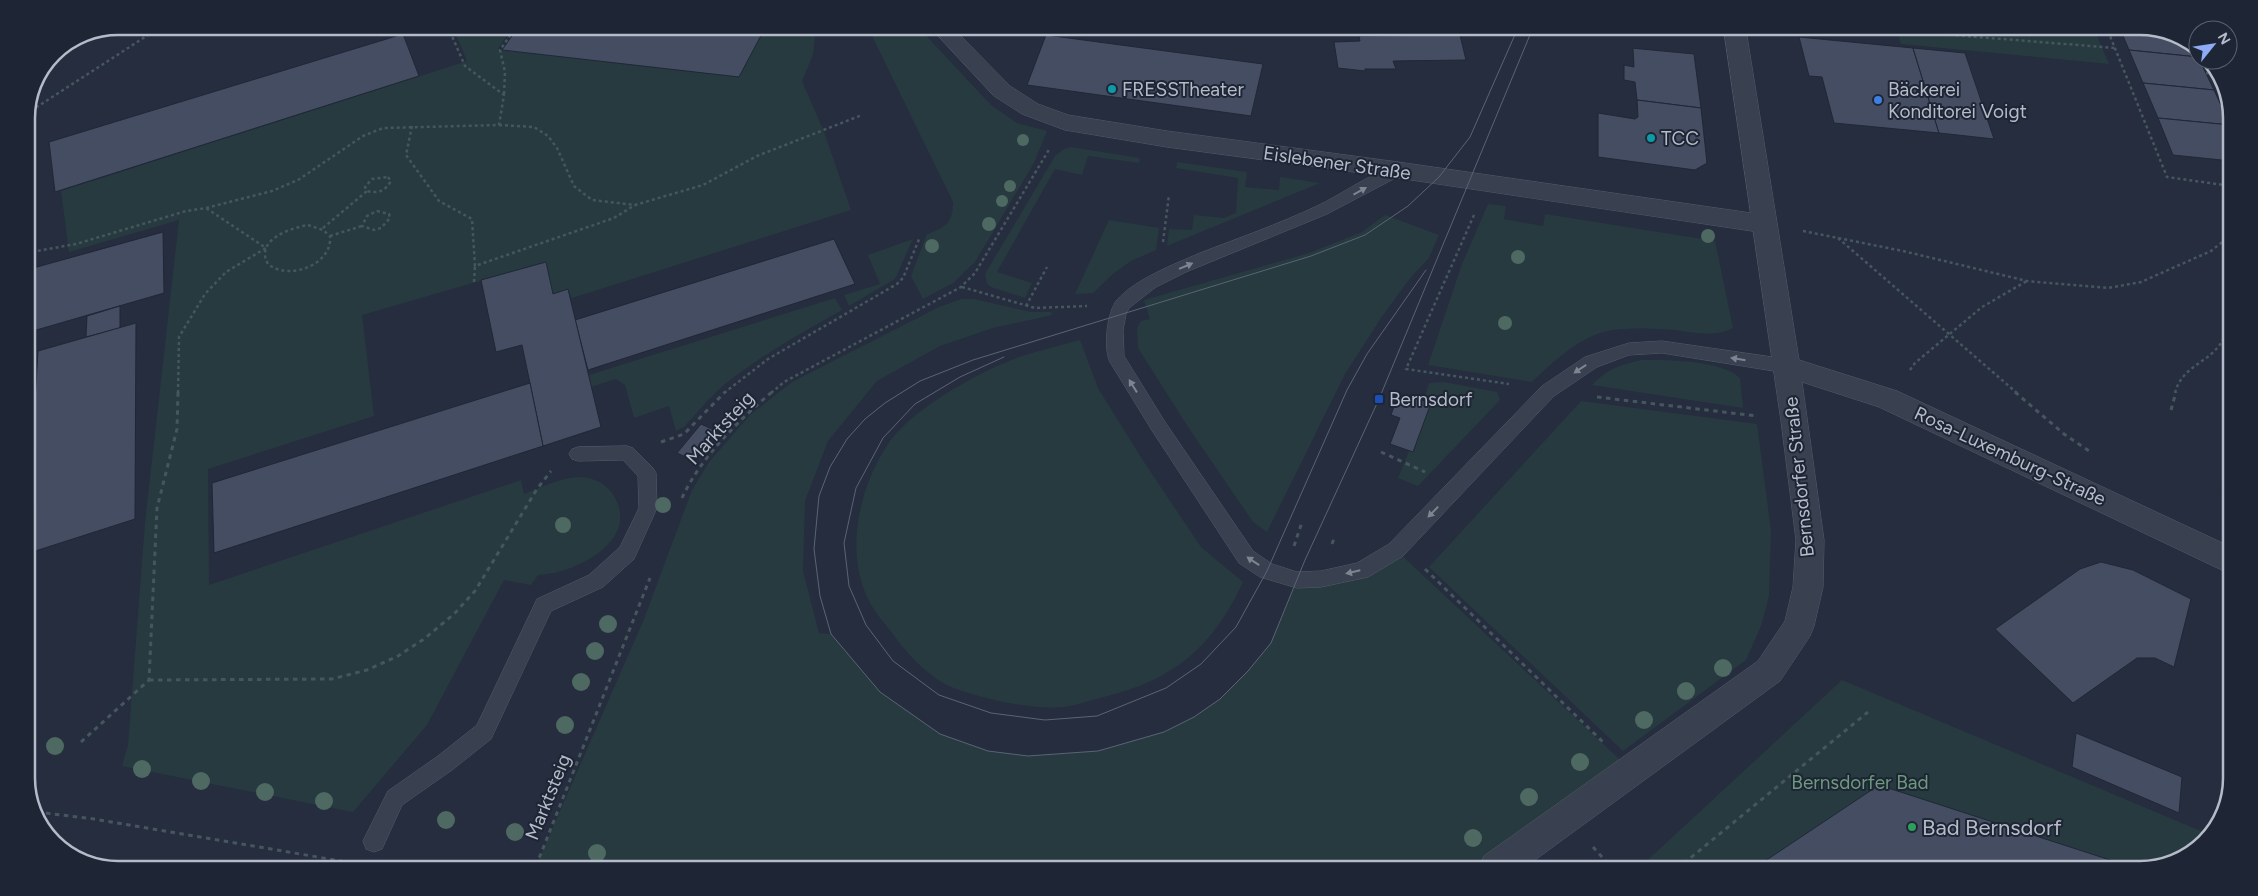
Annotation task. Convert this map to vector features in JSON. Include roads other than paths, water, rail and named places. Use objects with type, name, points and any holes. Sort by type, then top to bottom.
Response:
[{"type":"street","name":"Eislebener Straße","points":[[948,35],[1002,91],[1030,109],[1065,122],[1235,149],[1398,170],[1765,224]]},
{"type":"street","name":"Bernsdorfer Straße","points":[[1506,861],[1769,671],[1799,626],[1808,586],[1810,540],[1795,421],[1737,35]]},
{"type":"street","name":"Rosa-Luxemburg-Straße","points":[[1786,366],[1888,399],[2223,558]]},
{"type":"lane","points":[[1398,170],[1322,210],[1158,280],[1123,304],[1115,330],[1116,357],[1159,427],[1246,557],[1267,571],[1297,580],[1321,579],[1360,571],[1401,545],[1548,390],[1591,362],[1629,349],[1662,347],[1786,366]]},
{"type":"lane","points":[[374,841],[395,798],[446,763],[484,732],[544,605],[596,582],[627,553],[648,508],[647,473],[627,453],[578,454]]},
{"type":"tram line","points":[[1515,35],[1470,137],[1439,177],[1408,206],[1365,235],[1311,256],[973,360],[920,381],[885,403],[865,419],[847,439],[830,467],[819,496],[814,549],[820,596],[831,634],[880,692],[940,734],[988,751],[1028,756],[1098,751],[1164,732],[1194,717],[1220,699],[1248,671],[1271,643],[1305,560],[1379,399],[1530,35]]},
{"type":"tram line","points":[[1004,357],[960,377],[915,404],[883,438],[856,488],[844,543],[849,586],[866,625],[893,661],[939,695],[991,713],[1045,720],[1097,716],[1166,688],[1201,664],[1236,627],[1267,571],[1347,390],[1367,354],[1426,270]]},
{"type":"place","name":"FRESSTheater","points":[[1112,89]]},
{"type":"place","name":"Bäckerei Konditorei Voigt","points":[[1878,100]]},
{"type":"place","name":"TCC","points":[[1651,138]]},
{"type":"place","name":"Bernsdorf","points":[[1379,399]]},
{"type":"place","name":"Bad Bernsdorf","points":[[1912,827]]},
{"type":"park label","name":"Bernsdorfer Bad","points":[[1860,782]]}]
